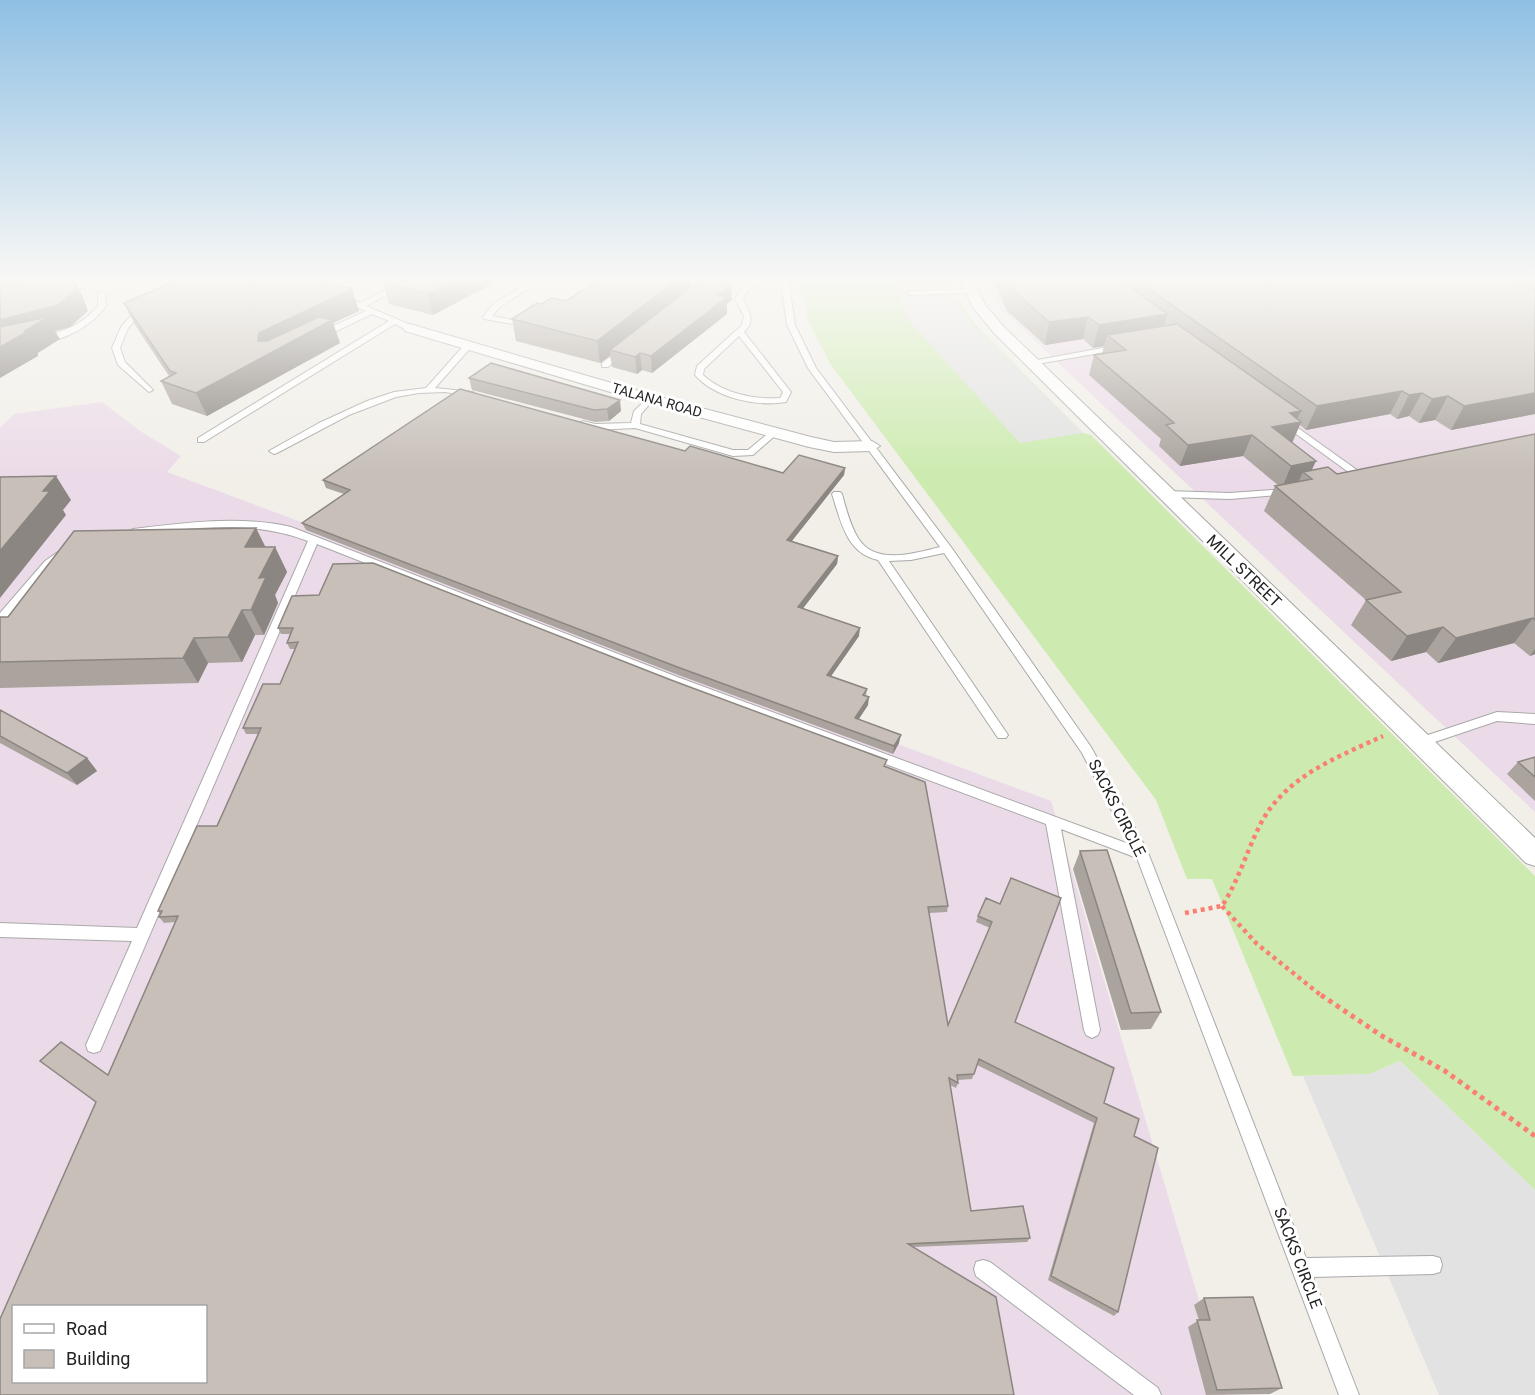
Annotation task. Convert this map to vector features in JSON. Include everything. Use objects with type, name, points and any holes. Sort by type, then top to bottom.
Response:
[{"type":"street","name":"TALANA ROAD","points":[[462,343],[774,433],[834,447],[872,446]]},
{"type":"street","name":"MILL STREET","points":[[1013,343],[1401,724],[1532,848]]},
{"type":"lane","points":[[118,343],[116,348],[121,363],[149,390]]},
{"type":"lane","points":[[201,440],[359,343]]},
{"type":"lane","points":[[728,343],[700,368],[699,375],[704,382],[717,389],[761,401],[783,400],[787,392],[749,343]]},
{"type":"lane","name":"SACKS CIRCLE","points":[[798,343],[826,389],[872,446],[947,549],[1086,750],[1142,854],[1349,1395]]},
{"type":"lane","points":[[605,365],[633,344]]},
{"type":"lane","points":[[430,388],[469,345]]},
{"type":"lane","points":[[1032,363],[1126,346]]},
{"type":"lane","points":[[274,451],[378,398],[407,390],[451,389],[483,398]]},
{"type":"lane","points":[[635,425],[637,413],[650,399]]},
{"type":"lane","points":[[1276,414],[1361,477]]},
{"type":"lane","points":[[576,423],[595,427],[635,425],[743,454],[750,453],[774,433]]},
{"type":"lane","points":[[1349,479],[1371,475]]},
{"type":"lane","points":[[1167,494],[1271,495],[1293,490]]},
{"type":"lane","points":[[837,494],[855,541],[863,551],[881,557],[902,557],[947,549]]},
{"type":"lane","points":[[124,533],[218,522],[253,523],[287,529],[676,681],[1142,854]]},
{"type":"lane","points":[[94,1046],[314,539]]},
{"type":"lane","points":[[0,620],[49,563],[64,551],[80,543]]},
{"type":"lane","points":[[881,557],[1002,735]]},
{"type":"lane","points":[[1420,742],[1497,716],[1535,719]]},
{"type":"lane","points":[[1052,820],[1092,1030]]},
{"type":"lane","points":[[0,930],[142,935]]},
{"type":"lane","points":[[1302,1268],[1433,1265]]},
{"type":"lane","points":[[982,1269],[1151,1395]]},
{"type":"path","points":[[1222,906],[1262,820],[1279,796],[1305,776],[1401,724]]},
{"type":"path","points":[[1167,916],[1222,906]]},
{"type":"path","points":[[1222,906],[1237,924],[1291,973],[1383,1036],[1454,1076],[1506,1119],[1535,1136]]},
{"type":"shaded area","points":[[929,343],[992,343],[1083,433],[1020,443]]},
{"type":"shaded area","points":[[1037,343],[1535,343],[1535,812]]},
{"type":"shaded area","points":[[102,402],[140,431],[181,456],[167,472],[1051,801],[1227,1395],[0,1395],[0,428],[14,414]]},
{"type":"shaded area","points":[[1400,1061],[1535,1190],[1535,1395],[1439,1395],[1303,1076],[1370,1074]]},
{"type":"green space","points":[[820,343],[994,343],[1083,433],[1091,435],[1535,876],[1535,1190],[1400,1061],[1370,1074],[1293,1076],[1212,879],[1187,879],[1156,800],[831,365]]},
{"type":"building","points":[[151,343],[289,343],[196,393],[161,381],[176,373],[170,371]]},
{"type":"building","points":[[619,343],[668,343],[651,356],[640,353],[635,357],[610,350]]},
{"type":"building","points":[[1117,343],[1204,343],[1301,411],[1290,413],[1301,422],[1272,427],[1316,461],[1291,466],[1252,435],[1188,445],[1166,425],[1174,423],[1094,355],[1126,350]]},
{"type":"building","points":[[1227,343],[1535,343],[1535,393],[1464,406],[1448,396],[1432,399],[1422,393],[1409,395],[1402,391],[1317,406]]},
{"type":"building","points":[[491,363],[620,400],[607,409],[594,410],[469,378]]},
{"type":"building","points":[[460,389],[685,451],[690,446],[783,473],[799,455],[845,468],[787,540],[838,556],[798,607],[860,628],[827,675],[867,689],[863,695],[869,697],[855,718],[901,735],[894,746],[680,668],[302,523],[350,490],[323,480]]},
{"type":"building","points":[[1535,434],[1535,620],[1533,618],[1456,638],[1443,627],[1407,636],[1366,600],[1401,592],[1275,486],[1312,479],[1303,472],[1328,467],[1337,474]]},
{"type":"building","points":[[56,476],[43,491],[50,491],[0,551],[0,477]]},
{"type":"building","points":[[256,528],[245,547],[275,547],[259,578],[266,577],[251,610],[242,610],[228,637],[194,638],[183,658],[0,662],[0,617],[8,617],[74,531]]},
{"type":"building","points":[[373,563],[671,680],[887,760],[884,766],[925,782],[948,906],[928,907],[948,1025],[992,922],[978,916],[986,898],[1000,904],[1011,878],[1061,898],[1015,1022],[1114,1068],[1104,1103],[1139,1119],[1134,1136],[1158,1148],[1118,1312],[1051,1276],[1097,1118],[979,1059],[974,1074],[957,1075],[958,1083],[949,1078],[971,1211],[1023,1206],[1030,1238],[908,1244],[996,1297],[1014,1395],[0,1395],[0,1319],[96,1102],[40,1061],[61,1042],[108,1075],[178,916],[159,917],[162,911],[158,911],[197,826],[217,826],[261,728],[243,728],[263,684],[280,684],[298,642],[287,643],[293,628],[278,628],[292,596],[319,595],[333,564]]},
{"type":"building","points":[[0,710],[87,758],[67,773],[0,736]]},
{"type":"building","points":[[1535,757],[1535,777],[1518,762]]},
{"type":"building","points":[[1107,850],[1161,1012],[1131,1013],[1080,851]]},
{"type":"building","points":[[1253,1297],[1282,1388],[1217,1390],[1197,1320],[1210,1320],[1204,1298]]}]
